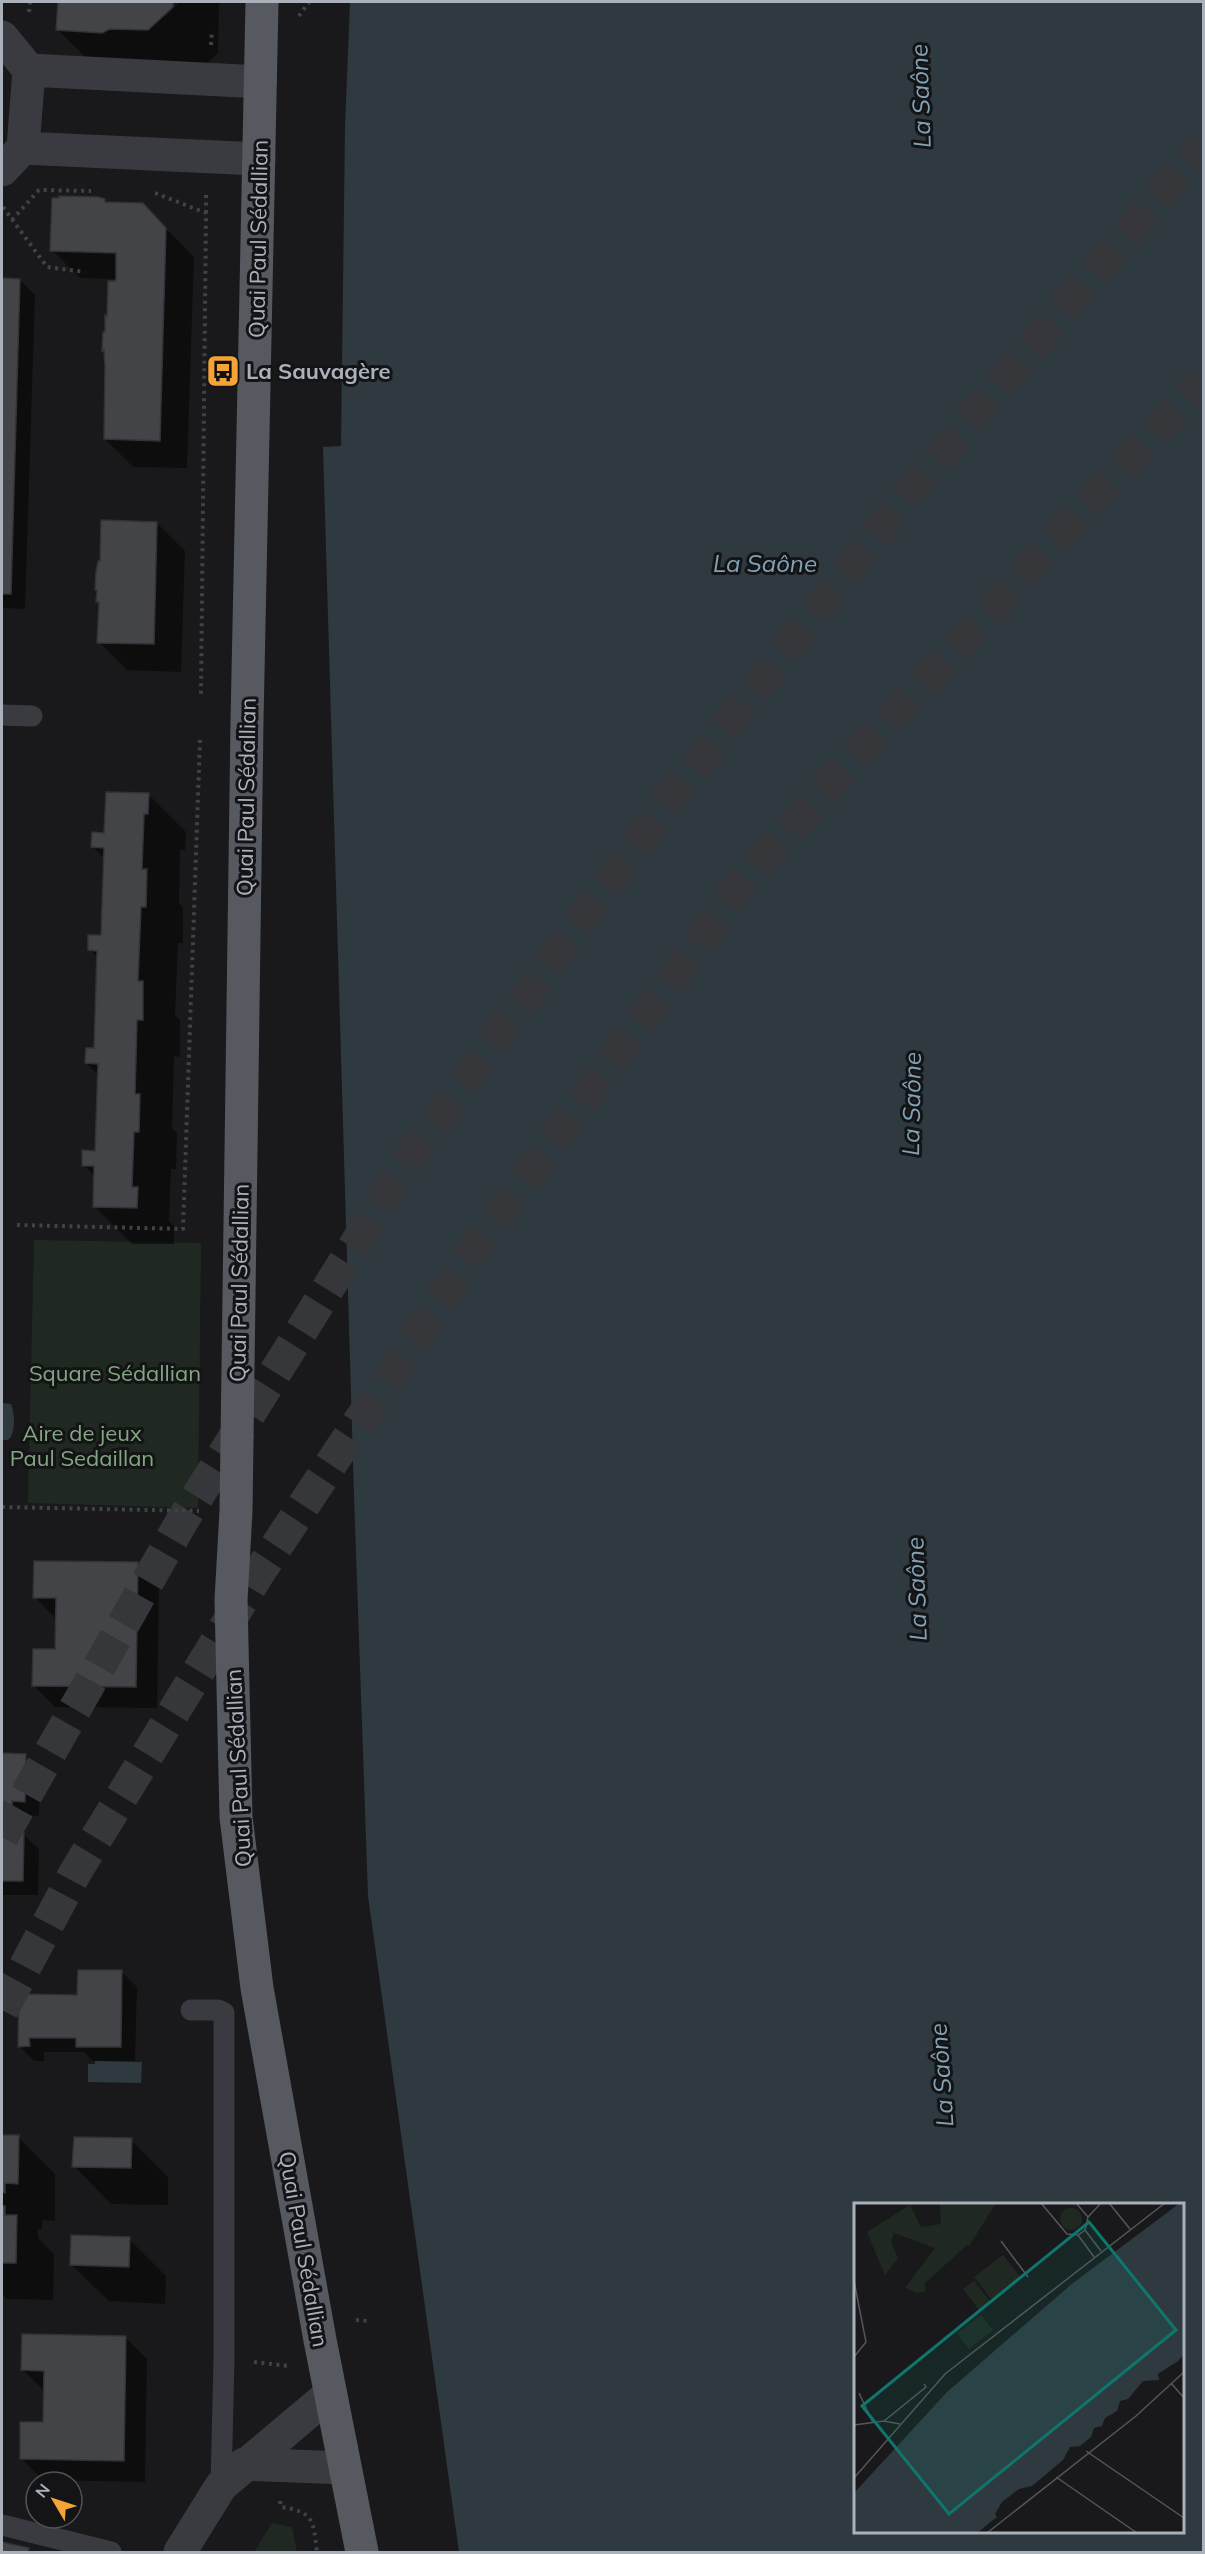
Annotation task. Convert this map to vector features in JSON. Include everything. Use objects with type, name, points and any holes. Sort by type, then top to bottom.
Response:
[{"type":"main road","name":"Quai Paul Sédallian","points":[[262,2],[247,721],[236,1511],[231,1600],[236,1816],[257,1988],[330,2394],[362,2553]]},
{"type":"street","points":[[2,37],[29,70],[260,82]]},
{"type":"street","points":[[29,70],[12,159],[259,159]]},
{"type":"street","points":[[180,2553],[221,2486],[244,2464],[330,2394]]},
{"type":"street","points":[[244,2464],[345,2468]]},
{"type":"lane","points":[[2,715],[32,716]]},
{"type":"lane","points":[[191,2010],[218,2010],[224,2013],[224,2359],[221,2486]]},
{"type":"lane","points":[[2,2525],[58,2537],[111,2553]]},
{"type":"path","points":[[201,694],[206,182]]},
{"type":"path","points":[[12,220],[39,190],[95,191]]},
{"type":"path","points":[[151,191],[206,213]]},
{"type":"path","points":[[2,205],[47,267],[85,272]]},
{"type":"path","points":[[17,1225],[183,1229],[200,738]]},
{"type":"path","points":[[2,1507],[236,1511]]},
{"type":"path","points":[[356,2320],[368,2320]]},
{"type":"path","points":[[224,2359],[292,2366]]},
{"type":"path","points":[[279,2494],[281,2507],[301,2510],[313,2523],[317,2553]]},
{"type":"green space","name":"Square Sédallian","points":[[34,1240],[201,1243],[198,1508],[28,1503]]},
{"type":"green space","points":[[272,2523],[292,2527],[297,2552],[254,2552]]},
{"type":"water","name":"La Saône","points":[[350,2],[1203,2],[1203,2552],[459,2552],[368,1896],[323,447],[341,446],[345,128]]},
{"type":"water","points":[[2,1403],[11,1404],[13,1413],[14,1428],[8,1440],[2,1440]]},
{"type":"water","points":[[95,2061],[142,2062],[141,2083],[88,2082],[88,2064],[95,2064]]},
{"type":"building","points":[[58,2],[173,2],[173,7],[148,30],[110,29],[102,33],[56,30]]},
{"type":"building","points":[[59,196],[98,197],[105,199],[105,202],[143,203],[166,228],[160,441],[104,439],[103,332],[105,332],[105,315],[107,316],[108,281],[116,281],[116,253],[50,251],[52,198],[59,198]]},
{"type":"building","points":[[2,278],[20,279],[11,594],[2,594]]},
{"type":"building","points":[[101,520],[157,522],[154,644],[97,643],[99,602],[96,602],[97,590],[95,590],[96,572],[98,561],[100,561]]},
{"type":"building","points":[[106,792],[149,793],[148,814],[144,814],[142,869],[147,869],[146,907],[141,907],[138,981],[143,981],[143,1020],[137,1020],[135,1094],[140,1094],[139,1132],[134,1132],[132,1187],[138,1187],[137,1208],[93,1207],[94,1166],[82,1166],[82,1150],[95,1151],[98,1064],[85,1063],[86,1048],[94,1048],[97,951],[88,950],[88,935],[101,935],[104,848],[91,847],[92,832],[104,833]]},
{"type":"building","points":[[34,1561],[138,1562],[136,1687],[32,1686],[33,1649],[55,1649],[56,1598],[33,1598]]},
{"type":"building","points":[[2,1753],[26,1754],[25,1802],[12,1801],[12,1810],[8,1810],[8,1823],[11,1824],[12,1832],[24,1833],[23,1881],[2,1881]]},
{"type":"building","points":[[78,1970],[122,1970],[121,2047],[76,2047],[76,2038],[29,2038],[30,2046],[18,2047],[19,1994],[77,1995]]},
{"type":"building","points":[[2,2135],[19,2135],[18,2184],[5,2183],[5,2193],[2,2192]]},
{"type":"building","points":[[74,2137],[132,2138],[131,2168],[72,2167]]},
{"type":"building","points":[[2,2206],[5,2206],[5,2215],[17,2215],[16,2263],[2,2263]]},
{"type":"building","points":[[71,2235],[130,2237],[129,2267],[70,2265]]},
{"type":"building","points":[[22,2334],[126,2336],[124,2461],[20,2459],[20,2422],[43,2422],[44,2371],[21,2370]]},
{"type":"building","points":[[2,2542],[29,2548],[28,2552],[2,2552]]},
{"type":"tunnel","points":[[2,1837],[182,1521],[416,1148],[669,799],[912,488],[1181,170],[1204,147]]},
{"type":"tunnel","points":[[2,2010],[75,1873],[258,1574],[473,1250],[733,895],[764,856],[1204,378]]},
{"type":"place","name":"La Sauvagère","points":[[223,371]]},
{"type":"park label","name":"Aire de jeux Paul Sedaillan","points":[[82,1446]]}]
